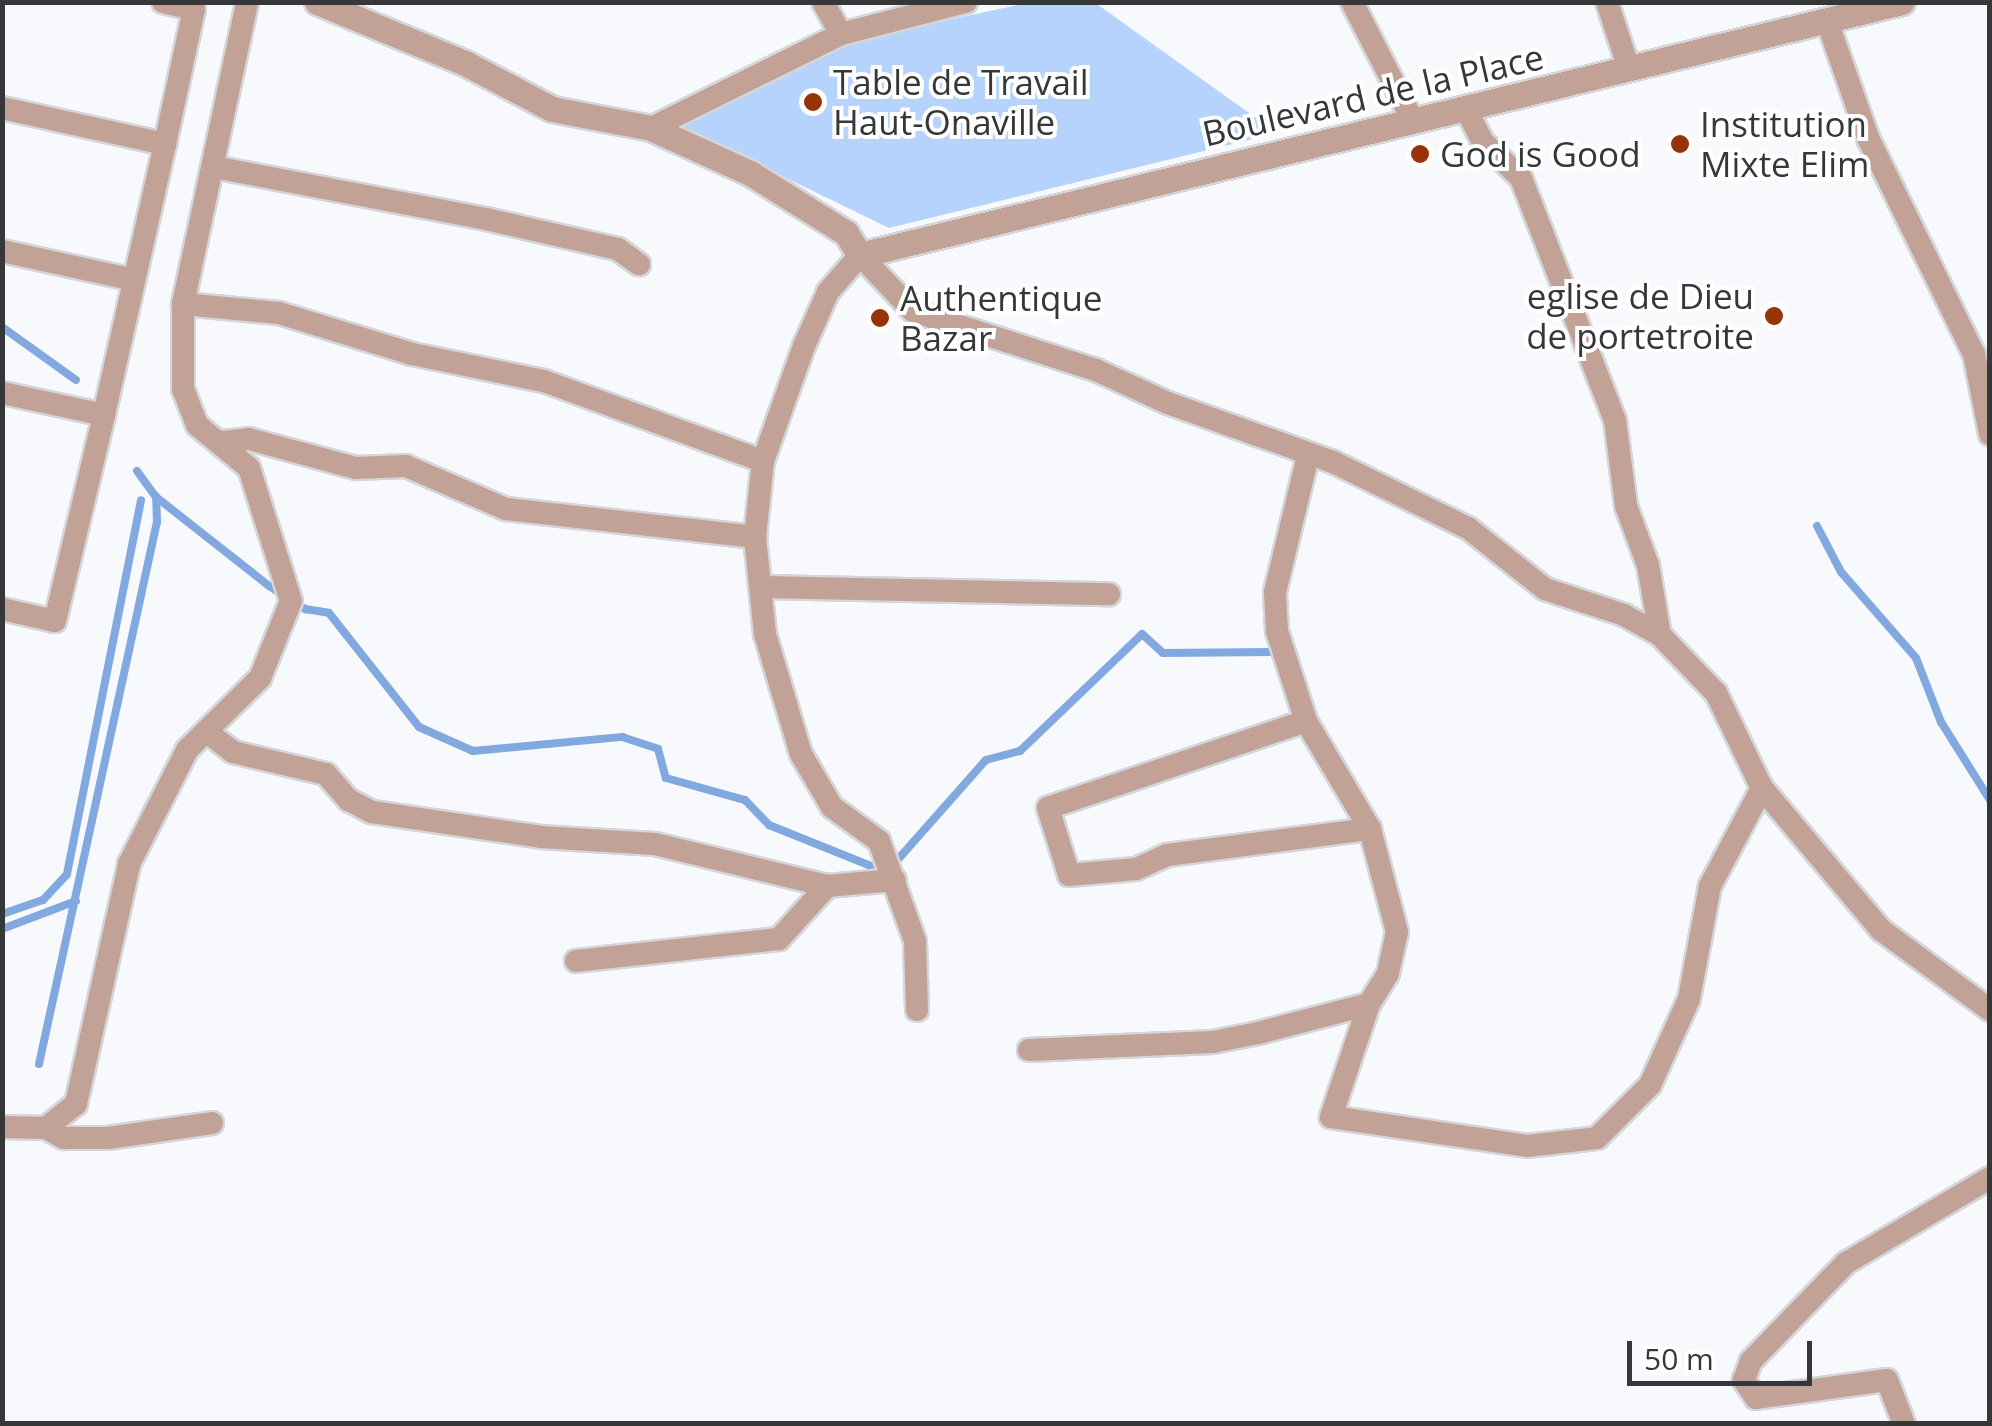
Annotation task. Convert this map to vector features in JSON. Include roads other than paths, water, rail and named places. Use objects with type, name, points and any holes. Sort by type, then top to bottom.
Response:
[{"type":"street","points":[[2,610],[55,621],[197,6],[163,2]]},
{"type":"street","points":[[46,1128],[76,1104],[101,973],[129,864],[187,750],[208,734],[260,678],[290,601],[248,468],[197,424],[184,389],[183,304],[247,2]]},
{"type":"street","points":[[318,2],[465,64],[552,109],[651,128],[750,173],[846,233],[860,256],[914,310],[1096,370],[1308,456],[1468,528],[1545,589],[1624,615],[1660,635],[1716,693],[1762,788],[1881,930],[1990,1010]]},
{"type":"street","points":[[824,2],[841,34]]},
{"type":"street","points":[[651,128],[841,34],[966,2]]},
{"type":"street","points":[[1352,2],[1413,122]]},
{"type":"street","points":[[1608,2],[1629,68]]},
{"type":"street","name":"Boulevard de la Place","points":[[860,256],[1902,2]]},
{"type":"street","points":[[1827,22],[1868,140],[1974,354],[1990,434]]},
{"type":"street","points":[[2,108],[165,144]]},
{"type":"street","points":[[1467,111],[1484,142],[1520,178],[1616,420],[1626,506],[1648,565],[1660,635]]},
{"type":"street","points":[[214,167],[486,219],[618,249],[639,264]]},
{"type":"street","points":[[2,251],[134,280]]},
{"type":"street","points":[[860,256],[824,302],[763,461],[754,537],[766,634],[801,754],[832,808],[879,841],[915,941],[917,1010]]},
{"type":"street","points":[[183,304],[279,313],[412,354],[544,381],[763,461]]},
{"type":"street","points":[[2,394],[104,415]]},
{"type":"street","points":[[222,442],[249,439],[356,468],[406,466],[506,509],[754,537]]},
{"type":"street","points":[[1308,456],[1275,592],[1277,631],[1306,721],[1370,829],[1398,932],[1388,972],[1369,1004],[1331,1117],[1528,1146],[1597,1138],[1626,1112],[1658,1068],[1689,998],[1710,886],[1762,788]]},
{"type":"street","points":[[762,587],[1109,594]]},
{"type":"street","points":[[1306,721],[1048,808],[1069,875],[1136,869],[1168,855],[1370,829]]},
{"type":"street","points":[[208,734],[233,752],[326,774],[349,800],[372,812],[540,836],[655,844],[827,886],[895,880]]},
{"type":"street","points":[[576,961],[779,939],[827,886]]},
{"type":"street","points":[[1030,1050],[1214,1042],[1369,1004]]},
{"type":"street","points":[[2,1127],[46,1128],[64,1138],[108,1138],[212,1124]]},
{"type":"street","points":[[1904,1424],[1887,1380],[1756,1398],[1744,1380],[1751,1361],[1846,1263],[1990,1178]]},
{"type":"waterway","points":[[2,327],[76,380]]},
{"type":"waterway","points":[[137,471],[156,497],[269,586],[305,609],[329,613],[419,727],[473,751],[622,737],[658,749],[666,778],[745,800],[769,825],[886,872]]},
{"type":"waterway","points":[[39,1064],[157,522],[156,497]]},
{"type":"waterway","points":[[2,914],[43,900],[67,874],[141,500]]},
{"type":"waterway","points":[[1817,526],[1841,572],[1916,658],[1941,722],[1990,800]]},
{"type":"waterway","points":[[893,865],[986,760],[1020,751],[1142,634],[1163,653],[1272,652]]},
{"type":"waterway","points":[[2,929],[76,901]]},
{"type":"place","name":"Table de Travail Haut-Onaville","points":[[813,102]]},
{"type":"place","name":"Institution Mixte Elim","points":[[1680,144]]},
{"type":"place","name":"God is Good","points":[[1420,154]]},
{"type":"place","name":"eglise de Dieu de portetroite","points":[[1774,316]]},
{"type":"place","name":"Authentique Bazar","points":[[880,318]]}]
